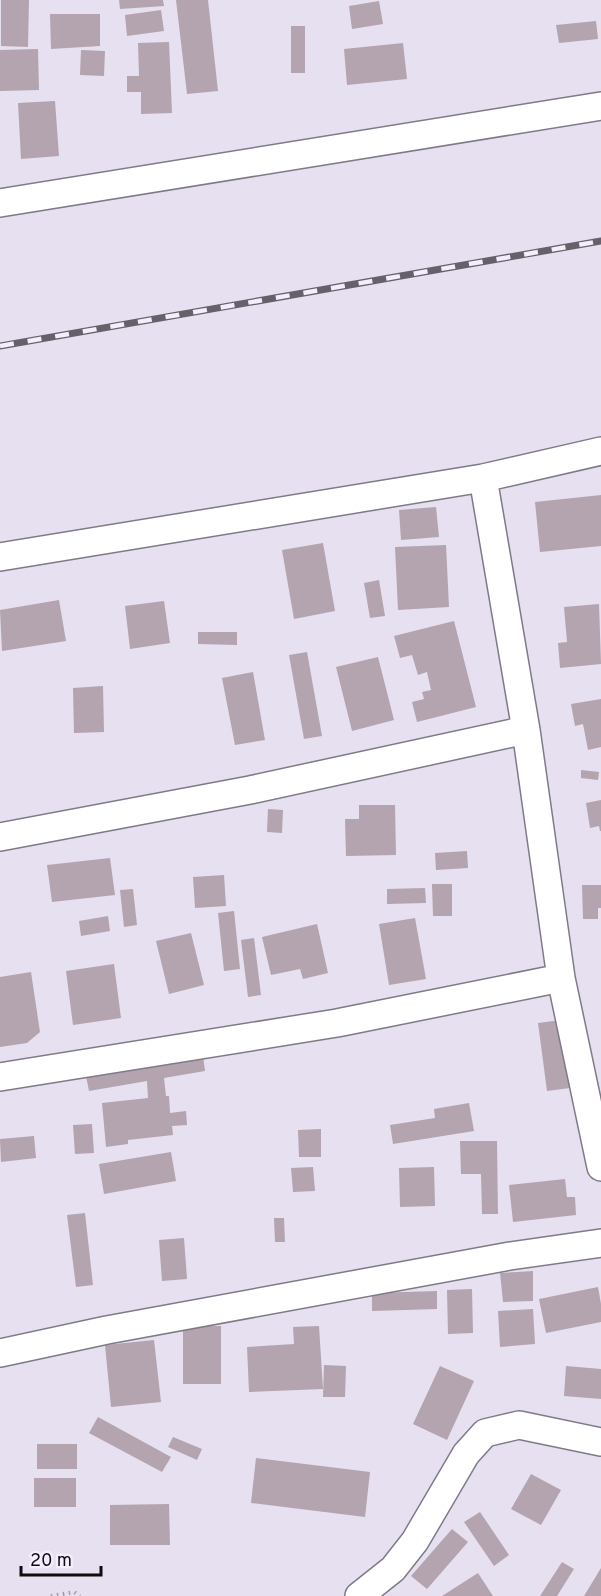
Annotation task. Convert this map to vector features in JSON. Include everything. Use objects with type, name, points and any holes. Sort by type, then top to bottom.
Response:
[{"type":"street","points":[[0,203],[601,106]]},
{"type":"street","points":[[0,557],[483,478],[601,451]]},
{"type":"street","points":[[483,478],[526,729],[561,978],[601,1167]]},
{"type":"street","points":[[0,837],[250,790],[526,729]]},
{"type":"street","points":[[0,1077],[337,1023],[561,978]]},
{"type":"street","points":[[0,1353],[107,1330],[510,1256],[601,1243]]},
{"type":"street","points":[[359,1596],[393,1569],[415,1541],[466,1454],[485,1433],[519,1425],[601,1442]]},
{"type":"path","points":[[51,1596],[74,1592],[81,1596]]},
{"type":"building","points":[[1,0],[29,0],[28,47],[1,46]]},
{"type":"building","points":[[119,0],[163,0],[164,6],[120,9]]},
{"type":"building","points":[[176,0],[208,0],[218,91],[187,94]]},
{"type":"building","points":[[379,1],[383,24],[352,29],[349,6]]},
{"type":"building","points":[[161,10],[164,31],[127,36],[125,15]]},
{"type":"building","points":[[50,14],[100,14],[100,46],[51,49]]},
{"type":"building","points":[[596,21],[598,39],[559,43],[556,25]]},
{"type":"building","points":[[291,26],[305,26],[305,73],[291,73]]},
{"type":"building","points":[[169,42],[172,113],[141,114],[141,92],[127,92],[127,76],[139,76],[138,43]]},
{"type":"building","points":[[403,43],[407,79],[347,85],[344,49]]},
{"type":"building","points":[[38,49],[39,90],[0,91],[0,50]]},
{"type":"building","points":[[81,50],[105,51],[104,76],[80,75]]},
{"type":"building","points":[[55,101],[59,156],[21,159],[18,103]]},
{"type":"building","points":[[601,495],[601,546],[540,552],[535,502]]},
{"type":"building","points":[[436,507],[439,537],[401,540],[399,510]]},
{"type":"building","points":[[323,543],[335,611],[294,619],[282,550]]},
{"type":"building","points":[[446,545],[449,607],[398,610],[395,547]]},
{"type":"building","points":[[379,580],[385,616],[370,618],[364,583]]},
{"type":"building","points":[[59,600],[66,641],[2,651],[0,610]]},
{"type":"building","points":[[164,601],[170,643],[130,649],[125,606]]},
{"type":"building","points":[[599,604],[601,664],[560,668],[558,643],[567,642],[564,607]]},
{"type":"building","points":[[454,621],[476,707],[417,722],[412,702],[424,699],[422,692],[431,690],[427,672],[418,675],[412,655],[400,658],[394,636]]},
{"type":"building","points":[[198,632],[237,632],[237,645],[198,644]]},
{"type":"building","points":[[307,652],[322,736],[304,739],[289,655]]},
{"type":"building","points":[[378,657],[394,720],[352,731],[336,667]]},
{"type":"building","points":[[253,672],[265,740],[235,745],[222,678]]},
{"type":"building","points":[[103,686],[104,732],[74,733],[73,688]]},
{"type":"building","points":[[601,699],[601,747],[588,750],[583,724],[575,726],[571,704]]},
{"type":"building","points":[[581,770],[599,772],[598,780],[581,778]]},
{"type":"building","points":[[601,800],[600,831],[599,826],[590,828],[586,803]]},
{"type":"building","points":[[359,805],[395,805],[396,855],[346,856],[345,819],[359,819]]},
{"type":"building","points":[[268,809],[283,810],[282,833],[267,832]]},
{"type":"building","points":[[467,851],[468,868],[436,870],[435,853]]},
{"type":"building","points":[[110,858],[115,895],[52,902],[47,865]]},
{"type":"building","points":[[224,875],[226,906],[195,908],[193,877]]},
{"type":"building","points":[[432,884],[452,884],[452,916],[433,916]]},
{"type":"building","points":[[582,885],[601,885],[601,908],[598,908],[598,919],[583,919]]},
{"type":"building","points":[[425,888],[426,903],[387,904],[387,889]]},
{"type":"building","points":[[133,889],[137,925],[124,927],[120,890]]},
{"type":"building","points":[[234,911],[240,969],[224,971],[218,913]]},
{"type":"building","points":[[108,916],[110,931],[81,936],[79,921]]},
{"type":"building","points":[[415,918],[426,979],[389,985],[379,924]]},
{"type":"building","points":[[317,924],[328,973],[303,979],[300,969],[271,975],[262,937]]},
{"type":"building","points":[[191,933],[204,985],[169,994],[156,941]]},
{"type":"building","points":[[254,938],[261,995],[248,997],[241,940]]},
{"type":"building","points":[[114,964],[121,1018],[73,1025],[66,971]]},
{"type":"building","points":[[31,972],[40,1032],[27,1043],[0,1047],[0,977]]},
{"type":"building","points":[[561,1020],[570,1088],[547,1091],[538,1023]]},
{"type":"building","points":[[203,1056],[205,1071],[164,1078],[166,1096],[169,1096],[170,1113],[186,1111],[187,1125],[172,1126],[173,1135],[128,1140],[128,1144],[106,1147],[102,1103],[148,1098],[147,1081],[89,1091],[86,1076]]},
{"type":"building","points":[[469,1103],[474,1131],[393,1144],[390,1125],[435,1118],[434,1109]]},
{"type":"building","points":[[92,1124],[94,1153],[75,1154],[73,1125]]},
{"type":"building","points":[[321,1129],[321,1157],[299,1157],[298,1130]]},
{"type":"building","points":[[34,1136],[36,1158],[1,1162],[0,1139]]},
{"type":"building","points":[[460,1141],[497,1141],[498,1214],[482,1214],[481,1174],[461,1174]]},
{"type":"building","points":[[171,1152],[176,1181],[104,1194],[99,1164]]},
{"type":"building","points":[[313,1167],[315,1191],[293,1192],[291,1168]]},
{"type":"building","points":[[434,1167],[435,1206],[400,1207],[399,1168]]},
{"type":"building","points":[[565,1179],[567,1197],[575,1197],[576,1215],[513,1222],[509,1185]]},
{"type":"building","points":[[85,1213],[93,1285],[76,1287],[67,1215]]},
{"type":"building","points":[[274,1218],[284,1218],[285,1242],[275,1242]]},
{"type":"building","points":[[184,1238],[187,1279],[162,1281],[159,1240]]},
{"type":"building","points":[[533,1271],[533,1301],[503,1302],[500,1273]]},
{"type":"building","points":[[598,1287],[601,1322],[546,1333],[539,1299]]},
{"type":"building","points":[[472,1289],[473,1333],[448,1334],[447,1290]]},
{"type":"building","points":[[437,1291],[437,1309],[372,1311],[372,1293]]},
{"type":"building","points":[[533,1309],[535,1344],[500,1347],[498,1311]]},
{"type":"building","points":[[183,1326],[221,1326],[221,1384],[183,1384]]},
{"type":"building","points":[[319,1326],[323,1389],[249,1392],[247,1347],[294,1344],[293,1327]]},
{"type":"building","points":[[154,1340],[161,1402],[111,1407],[105,1345]]},
{"type":"building","points":[[324,1365],[346,1366],[345,1397],[323,1397]]},
{"type":"building","points":[[440,1366],[474,1381],[447,1440],[413,1424]]},
{"type":"building","points":[[566,1366],[601,1369],[601,1399],[564,1396]]},
{"type":"building","points":[[98,1417],[171,1457],[162,1472],[89,1433]]},
{"type":"building","points":[[173,1437],[202,1449],[197,1460],[168,1447]]},
{"type":"building","points":[[37,1444],[77,1444],[77,1469],[37,1469]]},
{"type":"building","points":[[256,1458],[370,1472],[365,1517],[251,1503]]},
{"type":"building","points":[[531,1474],[561,1490],[541,1525],[511,1509]]},
{"type":"building","points":[[34,1478],[76,1478],[76,1507],[34,1507]]},
{"type":"building","points":[[169,1504],[170,1545],[110,1545],[110,1505]]},
{"type":"building","points":[[480,1512],[509,1555],[494,1566],[464,1522]]},
{"type":"building","points":[[452,1529],[468,1542],[427,1589],[411,1576]]},
{"type":"building","points":[[562,1562],[574,1569],[557,1596],[540,1596]]},
{"type":"building","points":[[601,1568],[601,1596],[584,1596]]},
{"type":"building","points":[[478,1573],[493,1596],[442,1596]]},
{"type":"railway","points":[[0,346],[601,241]]}]
